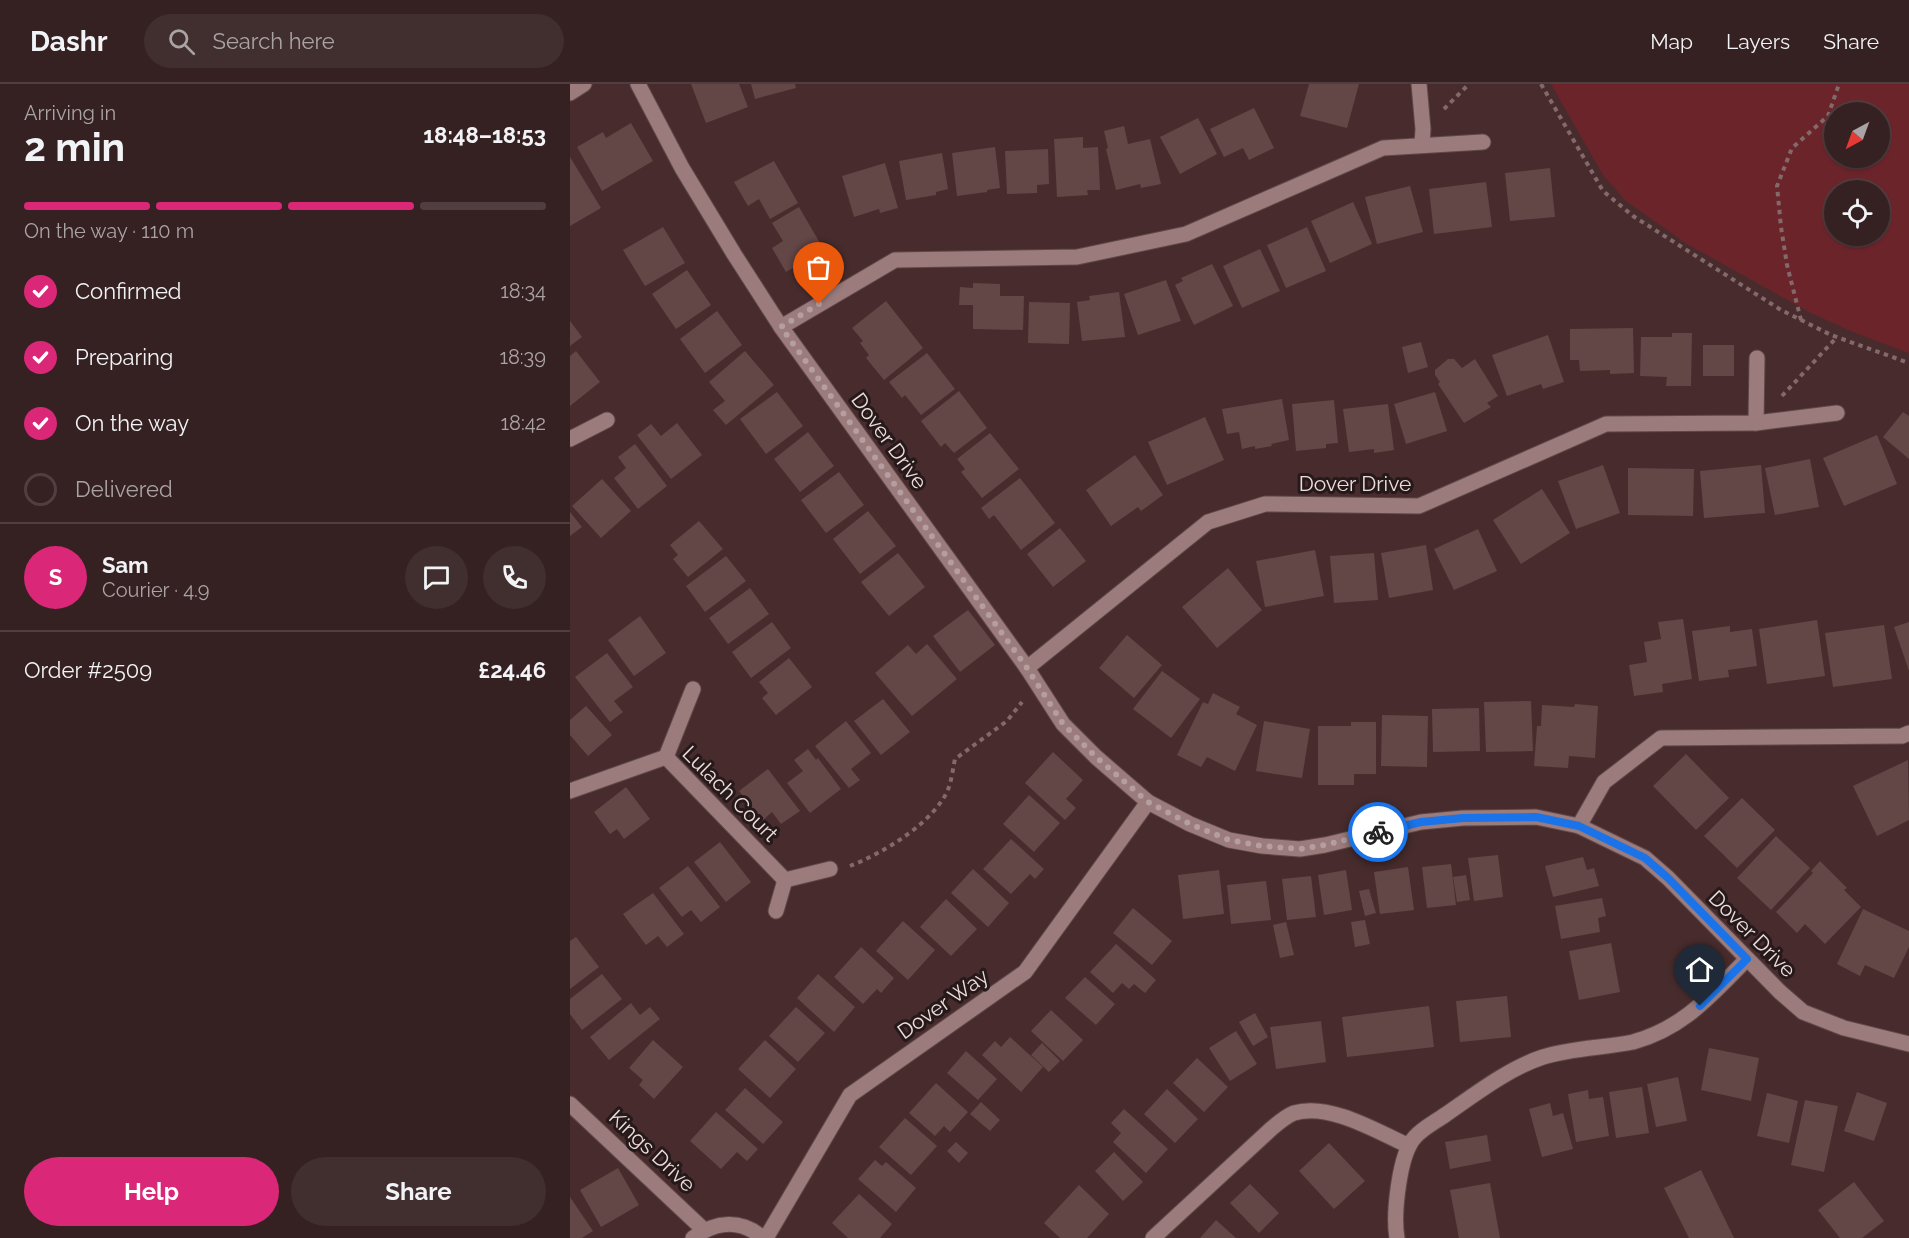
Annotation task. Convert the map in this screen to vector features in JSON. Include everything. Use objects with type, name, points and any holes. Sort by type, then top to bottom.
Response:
[{"type":"street","points":[[570,93],[584,84]]},
{"type":"street","name":"Dover Drive","points":[[638,84],[682,168],[781,327],[1027,668],[1063,724],[1096,757],[1148,802],[1190,824],[1229,840],[1262,846],[1300,849],[1421,822],[1463,818],[1536,817],[1579,826],[1645,858],[1803,1012],[1844,1028],[1909,1044]]},
{"type":"street","points":[[1419,84],[1422,145]]},
{"type":"street","points":[[781,327],[895,261],[1077,257],[1186,234],[1383,148],[1483,142]]},
{"type":"street","points":[[1756,423],[1757,358]]},
{"type":"street","name":"Dover Drive","points":[[1027,668],[1209,522],[1265,504],[1419,506],[1606,424],[1756,423],[1837,413]]},
{"type":"street","points":[[570,439],[607,420]]},
{"type":"street","points":[[666,757],[693,689]]},
{"type":"street","points":[[1579,826],[1604,782],[1661,738],[1902,736],[1909,733]]},
{"type":"street","name":"Lulach Court","points":[[570,791],[666,757],[785,880]]},
{"type":"street","name":"Dover Way","points":[[699,1234],[715,1225],[734,1224],[747,1227],[765,1238],[850,1095],[1025,972],[1148,802]]},
{"type":"street","points":[[776,911],[785,880],[830,869]]},
{"type":"street","points":[[1397,1238],[1395,1213],[1403,1164],[1409,1146],[1415,1137],[1464,1102],[1512,1072],[1540,1058],[1639,1040],[1682,1021],[1747,959]]},
{"type":"street","name":"Kings Drive","points":[[570,1104],[699,1234]]},
{"type":"street","points":[[1153,1238],[1271,1128],[1294,1113],[1319,1111],[1335,1114],[1409,1146]]},
{"type":"path","points":[[1541,84],[1603,191],[1633,216],[1781,310],[1837,337],[1909,363]]},
{"type":"path","points":[[1801,320],[1787,265],[1777,186],[1792,148],[1828,116],[1839,84]]},
{"type":"path","points":[[1756,423],[1837,337]]},
{"type":"path","points":[[830,869],[851,866],[880,853],[913,830],[933,812],[948,788],[955,759],[1007,721],[1038,687]]},
{"type":"shaded area","points":[[1551,84],[1909,84],[1909,353],[1811,313],[1687,244],[1626,201],[1603,175]]},
{"type":"building","points":[[691,84],[739,84],[748,107],[706,123]]},
{"type":"building","points":[[751,84],[795,84],[796,88],[755,99]]},
{"type":"building","points":[[1309,84],[1359,84],[1347,128],[1300,116]]},
{"type":"building","points":[[1254,108],[1274,148],[1249,160],[1243,148],[1224,157],[1210,129]]},
{"type":"building","points":[[1198,118],[1217,154],[1180,174],[1160,137]]},
{"type":"building","points":[[631,123],[653,161],[602,191],[577,147],[603,132],[606,138]]},
{"type":"building","points":[[1124,126],[1128,144],[1150,139],[1161,184],[1141,188],[1140,184],[1116,190],[1104,131]]},
{"type":"building","points":[[1083,137],[1083,148],[1098,147],[1100,190],[1087,190],[1088,195],[1057,197],[1054,139]]},
{"type":"building","points":[[995,147],[1000,188],[957,196],[952,153]]},
{"type":"building","points":[[1048,149],[1049,184],[1037,185],[1037,193],[1007,194],[1005,151]]},
{"type":"building","points":[[942,153],[948,189],[936,192],[936,195],[906,200],[899,161]]},
{"type":"building","points":[[570,157],[601,208],[570,226]]},
{"type":"building","points":[[774,161],[798,203],[770,219],[759,199],[748,206],[734,182]]},
{"type":"building","points":[[885,163],[898,208],[880,213],[879,209],[854,217],[842,176]]},
{"type":"building","points":[[1550,168],[1555,217],[1510,221],[1505,173]]},
{"type":"building","points":[[1486,182],[1492,227],[1434,234],[1429,189]]},
{"type":"building","points":[[1410,186],[1423,232],[1377,244],[1365,197]]},
{"type":"building","points":[[1353,202],[1372,244],[1330,263],[1311,221]]},
{"type":"building","points":[[799,207],[824,250],[786,272],[772,248],[783,241],[772,223]]},
{"type":"building","points":[[663,227],[685,263],[645,286],[623,250]]},
{"type":"building","points":[[1307,227],[1326,271],[1286,288],[1267,245]]},
{"type":"building","points":[[1260,249],[1280,291],[1242,308],[1223,266]]},
{"type":"building","points":[[1212,264],[1233,306],[1194,325],[1175,285],[1183,281],[1181,278]]},
{"type":"building","points":[[687,270],[711,305],[676,329],[652,294]]},
{"type":"building","points":[[1166,280],[1181,321],[1138,335],[1124,294]]},
{"type":"building","points":[[973,283],[1000,284],[1000,296],[1024,296],[1023,330],[973,329],[973,305],[959,305],[960,287],[973,288]]},
{"type":"building","points":[[1119,292],[1125,337],[1082,341],[1077,302],[1090,300],[1089,296]]},
{"type":"building","points":[[886,301],[923,348],[884,380],[866,358],[869,355],[860,343],[863,341],[852,328]]},
{"type":"building","points":[[1029,302],[1070,303],[1069,344],[1028,343]]},
{"type":"building","points":[[717,311],[742,345],[705,373],[680,339]]},
{"type":"building","points":[[570,321],[582,337],[570,346]]},
{"type":"building","points":[[1633,328],[1634,373],[1610,374],[1610,370],[1580,371],[1579,360],[1570,360],[1570,329]]},
{"type":"building","points":[[1672,333],[1692,333],[1691,386],[1666,386],[1667,377],[1640,376],[1641,337],[1672,337]]},
{"type":"building","points":[[1548,335],[1564,382],[1543,389],[1541,384],[1507,396],[1492,355]]},
{"type":"building","points":[[1421,342],[1428,367],[1408,373],[1402,347]]},
{"type":"building","points":[[1703,345],[1734,345],[1734,376],[1703,376]]},
{"type":"building","points":[[576,351],[600,382],[570,406],[570,356]]},
{"type":"building","points":[[745,351],[774,385],[726,425],[713,410],[725,401],[709,382]]},
{"type":"building","points":[[927,353],[955,389],[921,415],[905,395],[902,398],[889,382]]},
{"type":"building","points":[[1448,359],[1454,359],[1462,368],[1475,359],[1498,396],[1487,403],[1491,407],[1464,423],[1438,384],[1440,382],[1435,375],[1435,370]]},
{"type":"building","points":[[959,391],[987,428],[954,453],[945,443],[941,447],[921,421]]},
{"type":"building","points":[[777,392],[803,426],[766,454],[740,419]]},
{"type":"building","points":[[1435,392],[1447,431],[1406,444],[1394,404]]},
{"type":"building","points":[[1282,399],[1289,440],[1271,444],[1272,446],[1242,449],[1239,432],[1227,434],[1222,409]]},
{"type":"building","points":[[1334,400],[1338,443],[1326,444],[1326,448],[1296,451],[1292,404]]},
{"type":"building","points":[[1388,404],[1394,450],[1374,453],[1374,449],[1349,452],[1343,409]]},
{"type":"building","points":[[1903,412],[1909,416],[1909,459],[1883,437]]},
{"type":"building","points":[[1205,417],[1224,460],[1167,485],[1148,442]]},
{"type":"building","points":[[677,423],[702,455],[671,479],[637,435],[651,424],[661,436]]},
{"type":"building","points":[[808,432],[834,466],[800,492],[774,459]]},
{"type":"building","points":[[990,433],[1019,469],[982,498],[961,472],[965,469],[957,459]]},
{"type":"building","points":[[1877,435],[1897,484],[1844,506],[1823,458]]},
{"type":"building","points":[[635,444],[667,486],[638,509],[614,478],[626,468],[618,457]]},
{"type":"building","points":[[1135,455],[1163,495],[1141,511],[1138,507],[1111,526],[1086,490]]},
{"type":"building","points":[[1810,459],[1819,507],[1775,515],[1765,468]]},
{"type":"building","points":[[1603,465],[1620,513],[1576,529],[1558,481]]},
{"type":"building","points":[[1761,465],[1765,513],[1704,518],[1700,471]]},
{"type":"building","points":[[1628,468],[1694,469],[1693,516],[1628,515]]},
{"type":"building","points":[[839,472],[864,505],[826,533],[801,500]]},
{"type":"building","points":[[1020,478],[1055,523],[1021,550],[994,515],[989,519],[981,508]]},
{"type":"building","points":[[602,479],[631,511],[601,538],[572,506]]},
{"type":"building","points":[[1542,489],[1570,533],[1521,564],[1493,520]]},
{"type":"building","points":[[868,511],[896,546],[860,574],[833,539]]},
{"type":"building","points":[[570,512],[582,527],[570,536]]},
{"type":"building","points":[[699,521],[723,549],[688,577],[673,559],[678,555],[670,545]]},
{"type":"building","points":[[1060,528],[1086,561],[1053,587],[1027,554]]},
{"type":"building","points":[[1478,529],[1497,571],[1454,590],[1434,549]]},
{"type":"building","points":[[1426,545],[1433,590],[1389,598],[1381,553]]},
{"type":"building","points":[[1315,550],[1324,596],[1265,607],[1256,561]]},
{"type":"building","points":[[898,553],[925,587],[889,616],[861,582]]},
{"type":"building","points":[[1374,553],[1378,600],[1334,603],[1330,556]]},
{"type":"building","points":[[726,556],[746,581],[705,612],[686,586]]},
{"type":"building","points":[[1228,568],[1262,610],[1217,648],[1182,607]]},
{"type":"building","points":[[750,588],[769,614],[728,644],[709,618]]},
{"type":"building","points":[[968,610],[995,645],[960,672],[933,636]]},
{"type":"building","points":[[640,616],[666,653],[634,676],[608,640]]},
{"type":"building","points":[[1683,619],[1692,679],[1662,684],[1663,692],[1634,696],[1629,665],[1647,662],[1644,642],[1661,639],[1658,622]]},
{"type":"building","points":[[1817,620],[1825,676],[1767,684],[1759,629]]},
{"type":"building","points":[[772,622],[791,648],[751,678],[732,652]]},
{"type":"building","points":[[1909,622],[1909,671],[1894,627]]},
{"type":"building","points":[[1884,625],[1892,679],[1833,687],[1825,633]]},
{"type":"building","points":[[1730,626],[1730,632],[1752,629],[1757,666],[1728,670],[1729,677],[1699,681],[1692,631]]},
{"type":"building","points":[[1127,635],[1162,665],[1134,698],[1099,668]]},
{"type":"building","points":[[927,644],[957,679],[912,716],[875,673],[908,645],[916,654]]},
{"type":"building","points":[[607,653],[633,687],[614,701],[623,712],[610,722],[575,677]]},
{"type":"building","points":[[789,658],[812,687],[776,715],[762,698],[768,693],[759,682]]},
{"type":"building","points":[[1162,671],[1200,699],[1171,738],[1133,709]]},
{"type":"building","points":[[1213,693],[1240,707],[1236,714],[1257,725],[1235,771],[1207,757],[1201,767],[1177,755],[1203,702],[1208,704]]},
{"type":"building","points":[[883,699],[910,732],[881,755],[854,721]]},
{"type":"building","points":[[1531,701],[1533,751],[1486,752],[1484,702]]},
{"type":"building","points":[[1575,704],[1598,706],[1595,758],[1569,756],[1568,768],[1534,766],[1537,726],[1541,726],[1542,705],[1574,707]]},
{"type":"building","points":[[586,706],[612,735],[588,756],[570,735],[570,720]]},
{"type":"building","points":[[1479,708],[1480,751],[1433,752],[1432,709]]},
{"type":"building","points":[[1382,715],[1428,716],[1427,767],[1381,766]]},
{"type":"building","points":[[846,721],[871,753],[851,769],[860,780],[849,788],[815,746]]},
{"type":"building","points":[[1264,721],[1310,729],[1302,778],[1256,771]]},
{"type":"building","points":[[1351,722],[1376,722],[1376,774],[1354,774],[1354,785],[1318,785],[1318,726],[1351,726]]},
{"type":"building","points":[[808,749],[816,760],[818,758],[841,789],[810,813],[787,783],[803,771],[794,760]]},
{"type":"building","points":[[1053,752],[1083,780],[1066,799],[1076,808],[1065,820],[1025,783]]},
{"type":"building","points":[[1686,754],[1729,798],[1696,830],[1653,786]]},
{"type":"building","points":[[1908,760],[1909,820],[1877,836],[1853,786]]},
{"type":"building","points":[[768,769],[800,811],[781,824],[772,812],[762,821],[739,791]]},
{"type":"building","points":[[626,787],[650,819],[624,839],[617,829],[610,834],[594,812]]},
{"type":"building","points":[[1029,795],[1060,823],[1034,852],[1003,824]]},
{"type":"building","points":[[1742,798],[1775,830],[1737,868],[1704,836]]},
{"type":"building","points":[[1776,836],[1810,868],[1771,910],[1737,878]]},
{"type":"building","points":[[1011,839],[1044,869],[1035,879],[1030,874],[1011,894],[983,869]]},
{"type":"building","points":[[720,842],[751,882],[726,902],[694,862]]},
{"type":"building","points":[[1498,855],[1503,897],[1474,901],[1468,858]]},
{"type":"building","points":[[1583,857],[1587,870],[1594,868],[1599,886],[1553,897],[1545,866]]},
{"type":"building","points":[[1820,861],[1847,888],[1844,890],[1861,907],[1825,944],[1805,924],[1797,933],[1776,912],[1813,873],[1811,871]]},
{"type":"building","points":[[1451,864],[1456,905],[1427,908],[1422,867]]},
{"type":"building","points":[[688,866],[720,907],[701,922],[691,910],[682,917],[659,888]]},
{"type":"building","points":[[1408,867],[1414,910],[1380,914],[1374,872]]},
{"type":"building","points":[[973,869],[1009,903],[988,927],[951,893]]},
{"type":"building","points":[[1219,870],[1224,914],[1183,919],[1178,875]]},
{"type":"building","points":[[1346,870],[1352,910],[1324,915],[1318,875]]},
{"type":"building","points":[[1466,875],[1470,900],[1457,902],[1453,877]]},
{"type":"building","points":[[1311,876],[1316,917],[1287,920],[1282,879]]},
{"type":"building","points":[[1266,881],[1271,920],[1231,924],[1227,885]]},
{"type":"building","points":[[1369,889],[1376,913],[1365,916],[1359,891]]},
{"type":"building","points":[[653,893],[684,934],[667,947],[658,936],[646,945],[623,914]]},
{"type":"building","points":[[1602,898],[1606,916],[1598,918],[1600,932],[1561,939],[1555,906]]},
{"type":"building","points":[[946,899],[977,929],[951,956],[920,927]]},
{"type":"building","points":[[1133,908],[1172,941],[1152,965],[1113,933]]},
{"type":"building","points":[[1863,909],[1909,931],[1909,947],[1894,978],[1865,965],[1860,976],[1837,964]]},
{"type":"building","points":[[1365,920],[1370,944],[1355,947],[1351,922]]},
{"type":"building","points":[[903,921],[935,950],[908,980],[876,951]]},
{"type":"building","points":[[1286,922],[1294,955],[1280,958],[1273,925]]},
{"type":"building","points":[[576,937],[599,967],[570,989],[570,941]]},
{"type":"building","points":[[1611,943],[1620,992],[1579,1000],[1569,951]]},
{"type":"building","points":[[1116,944],[1156,980],[1145,993],[1134,984],[1129,989],[1122,983],[1113,993],[1090,972]]},
{"type":"building","points":[[861,947],[894,978],[881,993],[877,989],[863,1004],[834,977]]},
{"type":"building","points":[[602,974],[622,999],[582,1030],[570,1014],[570,999]]},
{"type":"building","points":[[818,974],[855,1007],[834,1032],[797,998]]},
{"type":"building","points":[[1085,977],[1115,1004],[1096,1025],[1065,998]]},
{"type":"building","points":[[1507,996],[1511,1037],[1460,1042],[1456,1001]]},
{"type":"building","points":[[631,1003],[640,1015],[650,1007],[660,1019],[609,1060],[590,1037]]},
{"type":"building","points":[[1429,1006],[1434,1047],[1347,1057],[1342,1017]]},
{"type":"building","points":[[796,1007],[825,1033],[798,1062],[769,1036]]},
{"type":"building","points":[[1051,1010],[1083,1040],[1063,1061],[1031,1031]]},
{"type":"building","points":[[1255,1013],[1268,1037],[1253,1046],[1239,1022]]},
{"type":"building","points":[[1321,1021],[1326,1062],[1276,1069],[1270,1027]]},
{"type":"building","points":[[1236,1031],[1257,1064],[1230,1081],[1209,1048]]},
{"type":"building","points":[[1010,1037],[1043,1067],[1021,1092],[982,1055],[995,1041],[1001,1047]]},
{"type":"building","points":[[653,1040],[683,1067],[654,1099],[639,1085],[643,1080],[629,1068]]},
{"type":"building","points":[[765,1040],[796,1069],[770,1098],[738,1069]]},
{"type":"building","points":[[1042,1043],[1060,1061],[1049,1072],[1031,1055]]},
{"type":"building","points":[[1709,1048],[1759,1058],[1751,1101],[1701,1090]]},
{"type":"building","points":[[966,1051],[997,1079],[978,1100],[947,1073]]},
{"type":"building","points":[[1197,1058],[1228,1087],[1204,1112],[1173,1083]]},
{"type":"building","points":[[1678,1077],[1687,1121],[1656,1127],[1647,1084]]},
{"type":"building","points":[[936,1083],[968,1112],[950,1132],[944,1126],[935,1136],[909,1113]]},
{"type":"building","points":[[1642,1087],[1649,1133],[1616,1138],[1609,1092]]},
{"type":"building","points":[[745,1088],[783,1122],[763,1144],[725,1110]]},
{"type":"building","points":[[1167,1089],[1198,1119],[1175,1143],[1144,1114]]},
{"type":"building","points":[[1588,1090],[1589,1099],[1603,1097],[1609,1136],[1576,1142],[1568,1094]]},
{"type":"building","points":[[1857,1092],[1887,1103],[1874,1141],[1844,1131]]},
{"type":"building","points":[[1767,1093],[1798,1101],[1789,1143],[1757,1136]]},
{"type":"building","points":[[1805,1100],[1838,1106],[1824,1172],[1791,1165]]},
{"type":"building","points":[[981,1102],[1000,1120],[990,1131],[970,1114]]},
{"type":"building","points":[[1550,1103],[1553,1116],[1563,1113],[1573,1149],[1542,1157],[1529,1109]]},
{"type":"building","points":[[1124,1109],[1168,1149],[1146,1173],[1113,1142],[1121,1133],[1111,1123]]},
{"type":"building","points":[[716,1112],[758,1149],[747,1161],[737,1152],[721,1169],[690,1141]]},
{"type":"building","points":[[905,1118],[937,1146],[911,1175],[879,1147]]},
{"type":"building","points":[[1487,1135],[1491,1161],[1450,1169],[1445,1142]]},
{"type":"building","points":[[956,1142],[968,1153],[959,1163],[947,1151]]},
{"type":"building","points":[[1329,1143],[1365,1181],[1334,1209],[1299,1171]]},
{"type":"building","points":[[1114,1152],[1143,1182],[1123,1201],[1095,1171]]},
{"type":"building","points":[[875,1160],[882,1166],[886,1162],[916,1188],[896,1212],[858,1179]]},
{"type":"building","points":[[618,1168],[639,1205],[601,1227],[580,1190]]},
{"type":"building","points":[[1701,1170],[1734,1238],[1689,1238],[1664,1188]]},
{"type":"building","points":[[1854,1182],[1884,1221],[1862,1238],[1840,1238],[1818,1210]]},
{"type":"building","points":[[1490,1183],[1500,1238],[1459,1238],[1450,1190]]},
{"type":"building","points":[[1250,1184],[1279,1213],[1259,1233],[1230,1203]]},
{"type":"building","points":[[1079,1185],[1109,1214],[1087,1238],[1060,1238],[1044,1223]]},
{"type":"building","points":[[859,1194],[892,1224],[880,1238],[848,1238],[832,1223]]},
{"type":"building","points":[[570,1197],[593,1231],[582,1238],[570,1238]]},
{"type":"building","points":[[1216,1220],[1236,1238],[1200,1238]]},
{"type":"way so far","points":[[819,304],[781,327],[1027,668],[1063,724],[1096,757],[1148,802],[1190,824],[1229,840],[1262,846],[1300,849],[1378,832]]},
{"type":"route","points":[[1378,832],[1421,822],[1463,818],[1536,817],[1579,826],[1645,858],[1668,878],[1747,959],[1700,1006]]}]
